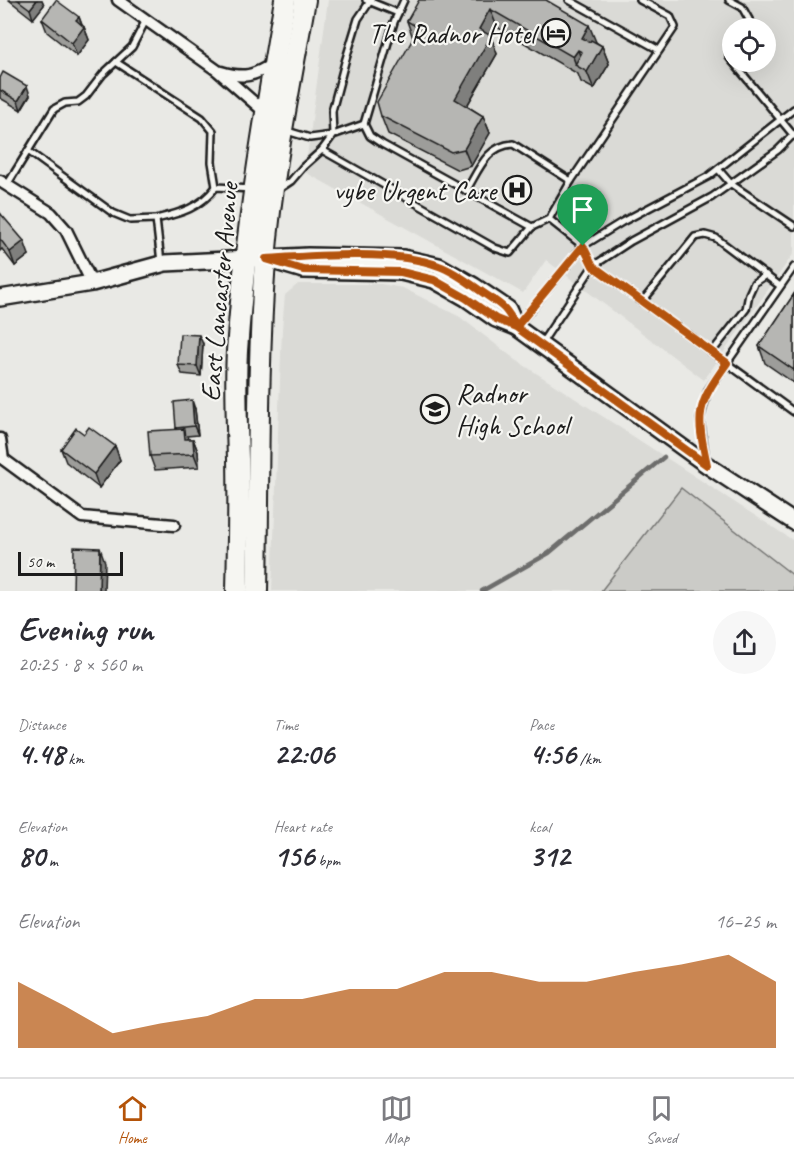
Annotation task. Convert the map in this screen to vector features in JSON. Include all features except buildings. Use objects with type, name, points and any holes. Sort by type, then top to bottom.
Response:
[{"type":"highway","name":"East Lancaster Avenue","points":[[237,591],[237,351],[256,258],[265,191],[266,113],[285,0]]},
{"type":"highway","name":"East Lancaster Avenue","points":[[265,191],[283,130],[305,0]]},
{"type":"highway","name":"East Lancaster Avenue","points":[[256,258],[259,405],[256,591]]},
{"type":"main road","points":[[0,298],[92,283],[161,264],[256,258],[303,270],[401,272],[434,280],[466,298],[496,319],[516,327],[707,465],[794,522]]},
{"type":"street","points":[[118,0],[218,71],[266,113]]},
{"type":"street","points":[[218,71],[236,77],[245,77],[274,63]]},
{"type":"street","points":[[3,183],[51,213],[58,220],[66,230],[92,283]]},
{"type":"street","points":[[0,439],[1,463],[82,517],[174,525]]},
{"type":"lane","points":[[404,0],[364,124],[370,136],[532,227]]},
{"type":"lane","points":[[401,6],[410,0]]},
{"type":"lane","points":[[569,0],[659,50]]},
{"type":"lane","points":[[322,150],[495,248],[510,253],[532,227],[549,219],[571,181],[672,32],[675,24],[670,16],[640,0]]},
{"type":"lane","points":[[729,0],[742,7],[748,18]]},
{"type":"lane","points":[[216,187],[265,191],[291,181],[322,150],[333,135],[332,111],[357,19],[369,1],[398,13]]},
{"type":"lane","points":[[3,183],[28,151],[54,109],[64,103],[78,102],[86,96],[103,74],[132,47],[146,20]]},
{"type":"lane","points":[[28,151],[113,213],[130,220],[156,219],[182,213],[207,199],[216,187],[212,162],[213,131],[202,118],[116,62]]},
{"type":"lane","points":[[540,346],[593,266],[631,241],[712,197],[778,150],[794,135],[741,72]]},
{"type":"lane","points":[[516,327],[583,246],[622,222],[709,177],[794,109]]},
{"type":"lane","points":[[283,130],[310,138],[333,135],[364,124]]},
{"type":"lane","points":[[466,191],[485,160],[493,150],[502,145],[513,144],[571,181]]},
{"type":"lane","points":[[718,169],[731,184],[794,226]]},
{"type":"lane","points":[[156,219],[161,264]]},
{"type":"lane","points":[[549,219],[583,246],[593,266],[794,412]]},
{"type":"lane","points":[[642,302],[695,237],[705,235],[716,238],[780,286]]},
{"type":"lane","points":[[707,465],[700,419],[708,390],[780,286],[793,271]]},
{"type":"lane","points":[[712,352],[746,309],[754,283],[766,275]]},
{"type":"shaded area","points":[[328,0],[794,0],[794,253],[704,380],[546,260],[523,293],[305,172]]},
{"type":"shaded area","name":"Radnor High School","points":[[298,284],[381,284],[403,288],[460,317],[516,360],[794,541],[794,591],[272,591],[282,329],[285,295]]},
{"type":"shaded area","points":[[681,488],[794,576],[794,591],[601,591]]},
{"type":"waterway","points":[[482,591],[549,553],[664,457]]},
{"type":"place","name":"The Radnor Hotel","points":[[556,33]]},
{"type":"place","name":"vybe Urgent Care","points":[[517,190]]},
{"type":"place","name":"Radnor High School","points":[[435,409]]},
{"type":"route","points":[[583,246],[516,327],[507,309],[474,286],[439,266],[403,258],[381,257],[308,256],[266,259],[303,270],[401,272],[434,280],[466,298],[496,319],[516,327],[707,465],[701,437],[702,405],[708,390],[727,363],[593,266],[583,246]]}]
